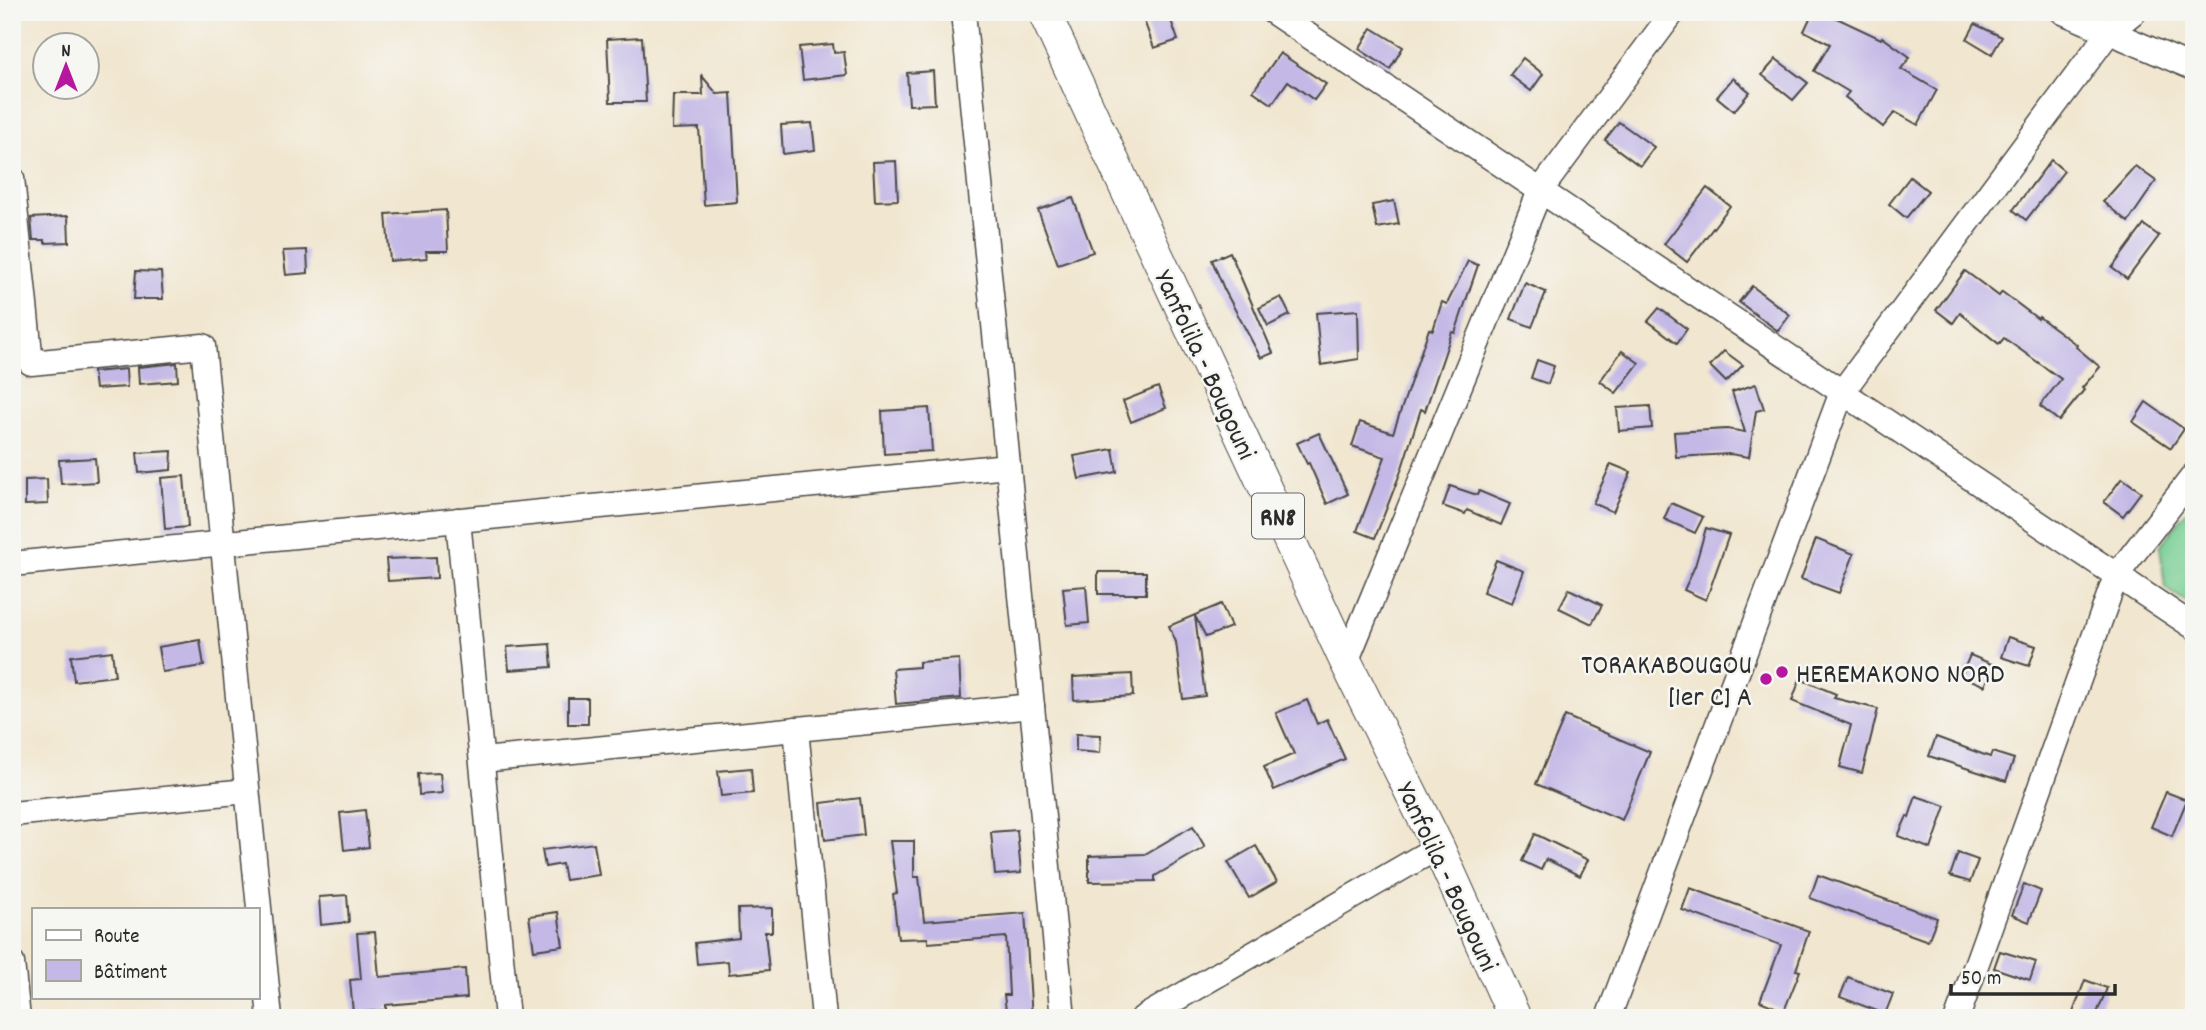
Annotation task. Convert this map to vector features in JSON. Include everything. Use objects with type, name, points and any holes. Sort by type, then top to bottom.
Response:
[{"type":"main road","name":"Yanfolila - Bougouni","points":[[1044,12],[1346,662],[1438,847],[1515,1018]]},
{"type":"street","points":[[963,12],[1063,1018]]},
{"type":"street","points":[[1273,12],[2194,627]]},
{"type":"street","points":[[1346,662],[1540,191],[1673,12]]},
{"type":"street","points":[[2063,12],[2194,68]]},
{"type":"street","points":[[1608,1018],[1842,392],[2109,32],[2134,12]]},
{"type":"street","points":[[12,178],[31,363],[203,345],[259,908]]},
{"type":"street","points":[[12,564],[1008,466]]},
{"type":"street","points":[[1957,1018],[2116,576],[2194,475]]},
{"type":"street","points":[[458,520],[508,1018]]},
{"type":"street","points":[[482,760],[1032,706]]},
{"type":"street","points":[[796,729],[824,1018]]},
{"type":"street","points":[[12,814],[247,791]]},
{"type":"street","points":[[1143,1018],[1438,847]]},
{"type":"street","points":[[259,909],[270,1018]]},
{"type":"street","points":[[12,964],[18,1018]]},
{"type":"green space","points":[[2194,501],[2194,607],[2165,588],[2160,546]]},
{"type":"building","points":[[1141,12],[1168,12],[1178,40],[1154,48]]},
{"type":"building","points":[[1813,12],[1824,12],[1881,39],[1882,37],[1910,57],[1901,69],[1937,90],[1918,125],[1895,112],[1883,127],[1845,97],[1849,92],[1814,71],[1830,44],[1804,31]]},
{"type":"building","points":[[1975,24],[2002,37],[1992,54],[1967,39]]},
{"type":"building","points":[[1372,28],[1403,47],[1390,69],[1359,49]]},
{"type":"building","points":[[642,37],[646,102],[610,102],[607,39]]},
{"type":"building","points":[[833,44],[834,53],[844,52],[847,75],[803,80],[799,47]]},
{"type":"building","points":[[1280,53],[1326,84],[1314,100],[1288,81],[1272,104],[1253,91]]},
{"type":"building","points":[[1523,58],[1543,74],[1531,91],[1510,75]]},
{"type":"building","points":[[1776,59],[1808,83],[1793,100],[1762,75]]},
{"type":"building","points":[[933,71],[935,104],[909,105],[907,73]]},
{"type":"building","points":[[702,76],[717,94],[731,93],[737,202],[704,205],[699,128],[672,129],[673,95],[703,95]]},
{"type":"building","points":[[1733,78],[1750,92],[1734,111],[1717,97]]},
{"type":"building","points":[[1619,122],[1654,147],[1640,166],[1605,140]]},
{"type":"building","points":[[812,123],[815,150],[783,154],[781,125]]},
{"type":"building","points":[[2051,160],[2064,171],[2026,220],[2013,210]]},
{"type":"building","points":[[896,161],[898,200],[875,201],[873,162]]},
{"type":"building","points":[[2135,166],[2156,181],[2128,222],[2103,202]]},
{"type":"building","points":[[1910,177],[1928,191],[1906,218],[1889,204]]},
{"type":"building","points":[[1707,188],[1730,206],[1687,262],[1664,244]]},
{"type":"building","points":[[1073,198],[1093,252],[1058,264],[1038,210]]},
{"type":"building","points":[[1394,201],[1399,224],[1377,228],[1372,205]]},
{"type":"building","points":[[446,210],[448,251],[426,251],[427,258],[390,261],[386,214]]},
{"type":"building","points":[[68,216],[69,242],[45,243],[45,240],[33,240],[31,218]]},
{"type":"building","points":[[2144,225],[2159,236],[2127,279],[2112,268]]},
{"type":"building","points":[[307,250],[308,273],[286,275],[283,251]]},
{"type":"building","points":[[1230,252],[1273,353],[1261,358],[1224,289],[1212,260]]},
{"type":"building","points":[[1468,261],[1478,265],[1425,411],[1421,409],[1375,538],[1357,531],[1385,457],[1352,446],[1360,422],[1393,433],[1429,329],[1433,330],[1442,302],[1447,304]]},
{"type":"building","points":[[136,271],[161,272],[163,299],[134,299]]},
{"type":"building","points":[[1965,271],[1999,296],[2002,292],[2038,319],[2039,317],[2077,345],[2076,347],[2100,367],[2059,421],[2040,406],[2061,379],[2004,338],[1999,344],[1960,313],[1953,323],[1936,310]]},
{"type":"building","points":[[1525,283],[1546,292],[1532,327],[1511,319]]},
{"type":"building","points":[[1752,286],[1790,315],[1778,331],[1739,302]]},
{"type":"building","points":[[1281,297],[1290,315],[1268,326],[1259,308]]},
{"type":"building","points":[[1659,308],[1687,329],[1677,343],[1648,321]]},
{"type":"building","points":[[1358,310],[1359,359],[1321,365],[1316,313]]},
{"type":"building","points":[[1622,351],[1639,363],[1616,393],[1600,381]]},
{"type":"building","points":[[1724,351],[1743,365],[1726,382],[1710,366]]},
{"type":"building","points":[[1537,360],[1554,366],[1548,384],[1531,378]]},
{"type":"building","points":[[177,363],[178,381],[139,384],[138,367]]},
{"type":"building","points":[[126,369],[127,387],[95,389],[93,372]]},
{"type":"building","points":[[1756,384],[1764,409],[1756,411],[1749,457],[1730,454],[1676,457],[1674,432],[1727,429],[1745,432],[1732,392]]},
{"type":"building","points":[[1158,387],[1166,408],[1131,422],[1123,401]]},
{"type":"building","points":[[2146,402],[2184,429],[2171,448],[2133,422]]},
{"type":"building","points":[[1650,406],[1652,428],[1619,431],[1617,408]]},
{"type":"building","points":[[929,408],[932,451],[884,454],[882,411]]},
{"type":"building","points":[[1319,433],[1348,494],[1327,504],[1297,443]]},
{"type":"building","points":[[1113,449],[1117,472],[1079,479],[1074,456]]},
{"type":"building","points":[[172,451],[171,470],[139,473],[137,453]]},
{"type":"building","points":[[95,458],[97,482],[61,484],[59,460]]},
{"type":"building","points":[[1611,464],[1631,472],[1613,512],[1593,503]]},
{"type":"building","points":[[184,476],[188,527],[165,529],[161,478]]},
{"type":"building","points":[[2122,478],[2141,492],[2123,516],[2104,502]]},
{"type":"building","points":[[47,479],[48,504],[25,505],[25,480]]},
{"type":"building","points":[[1450,486],[1477,495],[1479,491],[1510,504],[1501,525],[1467,510],[1465,514],[1443,506]]},
{"type":"building","points":[[1671,503],[1703,517],[1695,533],[1664,519]]},
{"type":"building","points":[[1706,528],[1729,535],[1706,600],[1684,590],[1695,566]]},
{"type":"building","points":[[1816,539],[1854,554],[1839,593],[1801,579]]},
{"type":"building","points":[[436,557],[437,578],[388,581],[386,559]]},
{"type":"building","points":[[1496,560],[1524,571],[1512,603],[1483,592]]},
{"type":"building","points":[[1098,572],[1146,572],[1146,594],[1098,594]]},
{"type":"building","points":[[1086,586],[1089,623],[1067,625],[1063,588]]},
{"type":"building","points":[[1569,589],[1602,605],[1592,624],[1559,608]]},
{"type":"building","points":[[1221,604],[1231,627],[1206,637],[1195,616],[1205,696],[1183,699],[1176,642],[1169,626]]},
{"type":"building","points":[[2008,637],[2036,646],[2029,666],[2001,657]]},
{"type":"building","points":[[200,640],[204,666],[162,672],[158,647]]},
{"type":"building","points":[[550,644],[552,667],[509,670],[507,647]]},
{"type":"building","points":[[112,651],[115,676],[74,681],[71,656]]},
{"type":"building","points":[[1970,655],[1994,665],[1985,686],[1961,676]]},
{"type":"building","points":[[959,659],[961,698],[896,704],[893,669],[919,667],[919,662]]},
{"type":"building","points":[[1132,674],[1133,696],[1074,700],[1073,677]]},
{"type":"building","points":[[1800,679],[1836,694],[1834,698],[1878,709],[1862,773],[1840,767],[1851,725],[1792,701]]},
{"type":"building","points":[[568,698],[588,698],[588,724],[568,724]]},
{"type":"building","points":[[1307,700],[1317,724],[1327,719],[1345,759],[1274,790],[1264,767],[1294,754],[1276,713]]},
{"type":"building","points":[[1565,716],[1650,752],[1622,820],[1536,784]]},
{"type":"building","points":[[1076,734],[1101,735],[1100,753],[1076,751]]},
{"type":"building","points":[[1936,737],[1990,757],[1992,752],[2014,759],[2006,781],[1929,756]]},
{"type":"building","points":[[751,768],[753,793],[721,796],[718,771]]},
{"type":"building","points":[[440,773],[442,793],[419,795],[418,774]]},
{"type":"building","points":[[2166,792],[2187,800],[2172,836],[2151,827]]},
{"type":"building","points":[[1916,796],[1946,806],[1931,849],[1898,836],[1907,816],[1909,817]]},
{"type":"building","points":[[860,798],[864,835],[825,840],[821,803]]},
{"type":"building","points":[[365,810],[369,847],[344,850],[340,813]]},
{"type":"building","points":[[1193,826],[1205,847],[1155,876],[1155,881],[1089,882],[1089,856],[1145,854]]},
{"type":"building","points":[[1017,830],[1021,873],[995,875],[991,832]]},
{"type":"building","points":[[1535,834],[1588,860],[1580,876],[1546,859],[1541,870],[1522,861]]},
{"type":"building","points":[[890,841],[914,841],[914,877],[919,877],[924,921],[1025,913],[1032,1018],[1007,1018],[1004,995],[1009,995],[1006,937],[928,943],[928,938],[898,939],[893,894],[897,893]]},
{"type":"building","points":[[594,843],[599,875],[565,880],[562,864],[545,867],[542,850]]},
{"type":"building","points":[[1256,846],[1277,882],[1249,898],[1228,862]]},
{"type":"building","points":[[1958,853],[1978,860],[1970,882],[1950,876]]},
{"type":"building","points":[[1818,875],[1937,918],[1928,941],[1810,898]]},
{"type":"building","points":[[2024,884],[2041,891],[2029,922],[2012,915]]},
{"type":"building","points":[[1690,888],[1809,931],[1796,970],[1800,971],[1784,1011],[1760,1001],[1781,945],[1682,910]]},
{"type":"building","points":[[347,895],[349,922],[321,925],[319,897]]},
{"type":"building","points":[[772,908],[772,932],[765,932],[769,970],[729,974],[728,961],[697,964],[695,943],[739,938],[738,909]]},
{"type":"building","points":[[558,912],[563,946],[534,950],[529,916]]},
{"type":"building","points":[[375,932],[379,977],[465,969],[467,998],[386,1005],[386,1010],[353,1013],[350,980],[361,979],[357,933]]},
{"type":"building","points":[[2000,951],[2036,962],[2030,980],[1994,968]]},
{"type":"building","points":[[1848,977],[1893,994],[1885,1014],[1840,997]]},
{"type":"building","points":[[2085,980],[2107,988],[2095,1018],[2071,1018]]},
{"type":"place","name":"HEREMAKONO NORD","points":[[1782,672]]},
{"type":"place","name":"TORAKABOUGOU [1er C] A","points":[[1766,679]]}]
